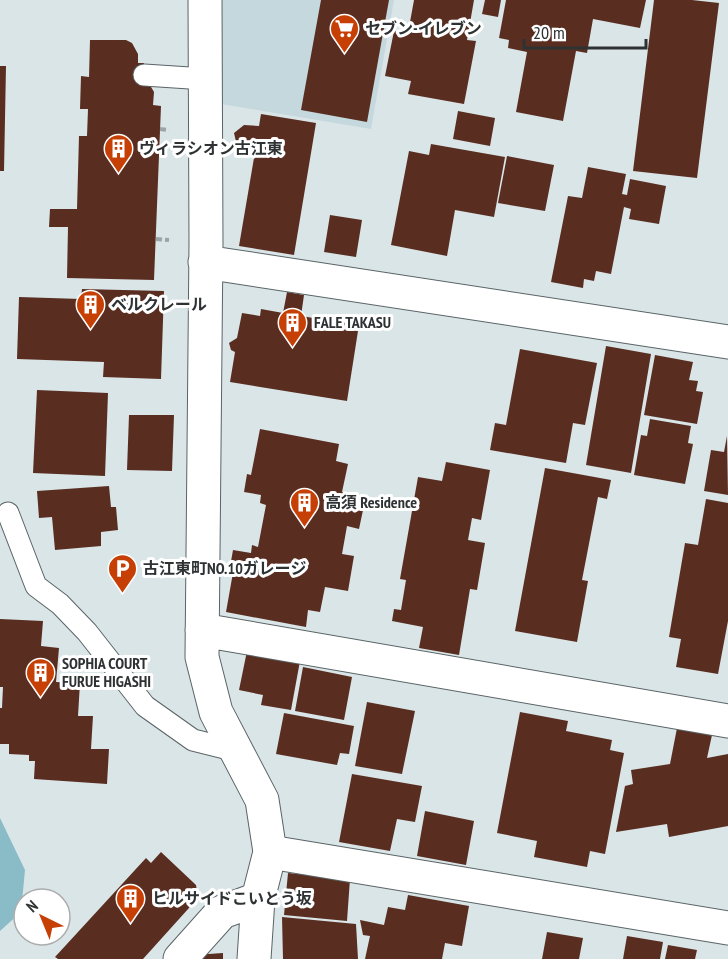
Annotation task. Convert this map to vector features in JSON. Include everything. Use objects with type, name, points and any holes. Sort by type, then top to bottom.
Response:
[{"type":"street","points":[[205,0],[202,657],[216,712],[262,800],[270,852],[258,899],[254,959]]},
{"type":"street","points":[[205,262],[728,342]]},
{"type":"street","points":[[202,630],[728,722]]},
{"type":"street","points":[[270,852],[728,928]]},
{"type":"street","points":[[180,959],[222,912],[258,899]]},
{"type":"lane","points":[[144,75],[205,79]]},
{"type":"lane","points":[[8,513],[36,586],[60,604],[87,632],[145,706],[193,740],[237,751]]},
{"type":"shaded area","points":[[222,0],[394,0],[371,129],[221,104]]},
{"type":"shaded area","points":[[0,818],[25,870],[23,887],[12,887],[12,920],[0,931]]},
{"type":"building","points":[[321,0],[389,0],[367,122],[301,110]]},
{"type":"building","points":[[414,0],[474,0],[467,40],[476,41],[464,104],[408,94],[411,81],[385,76],[394,31],[408,33]]},
{"type":"building","points":[[485,0],[501,0],[498,17],[482,14]]},
{"type":"building","points":[[506,0],[646,0],[640,28],[593,19],[587,53],[576,51],[563,121],[516,112],[527,52],[508,48],[509,40],[499,38]]},
{"type":"building","points":[[654,0],[719,3],[697,178],[633,171]]},
{"type":"building","name":"ヴィラシオン古江東","points":[[90,40],[126,40],[132,43],[138,54],[138,63],[144,63],[144,75],[154,92],[153,105],[161,106],[154,280],[67,278],[68,227],[49,227],[50,209],[77,209],[79,136],[87,136],[88,109],[80,109],[81,76],[89,77]]},
{"type":"building","points":[[0,66],[6,66],[4,171],[0,171]]},
{"type":"building","points":[[458,111],[495,118],[490,146],[453,139]]},
{"type":"building","points":[[261,114],[316,123],[294,255],[239,246],[255,152],[237,146],[234,133],[244,125],[259,126]]},
{"type":"building","points":[[431,144],[505,157],[494,217],[455,210],[447,256],[391,245],[409,151],[429,155]]},
{"type":"building","points":[[507,156],[554,165],[545,211],[498,203]]},
{"type":"building","points":[[588,167],[626,174],[622,194],[627,195],[630,179],[666,186],[659,224],[629,219],[631,209],[624,207],[611,274],[596,271],[594,281],[584,279],[583,288],[551,282],[568,196],[582,198]]},
{"type":"building","points":[[330,215],[362,220],[356,257],[324,252]]},
{"type":"building","name":"ベルクレール","points":[[82,289],[164,291],[161,379],[103,377],[104,362],[17,359],[19,297],[81,299]]},
{"type":"building","name":"FALE TAKASU","points":[[287,292],[304,295],[301,316],[345,323],[344,329],[358,331],[347,401],[230,382],[235,352],[231,350],[229,343],[237,338],[242,313],[260,316],[261,309],[283,313]]},
{"type":"building","points":[[606,346],[651,354],[631,473],[586,465]]},
{"type":"building","points":[[520,349],[597,363],[585,425],[573,423],[566,463],[490,450],[495,423],[506,425]]},
{"type":"building","points":[[655,355],[693,362],[689,380],[698,381],[696,391],[703,392],[697,424],[644,415]]},
{"type":"building","points":[[37,390],[108,393],[105,476],[33,473]]},
{"type":"building","points":[[129,415],[174,415],[172,471],[127,470]]},
{"type":"building","points":[[650,419],[691,426],[688,443],[693,444],[685,484],[634,475],[641,435],[647,436]]},
{"type":"building","name":"高須 Residence","points":[[260,429],[339,444],[336,461],[348,464],[342,492],[366,496],[359,529],[347,526],[342,554],[354,556],[348,591],[325,587],[320,612],[308,610],[306,627],[226,612],[234,567],[230,567],[233,550],[251,553],[252,545],[258,547],[266,505],[260,503],[261,495],[244,492],[247,474],[251,475]]},
{"type":"building","points":[[727,436],[728,495],[704,491],[711,450],[724,452]]},
{"type":"building","points":[[446,462],[490,470],[481,520],[472,518],[468,540],[485,543],[477,590],[470,589],[459,655],[419,648],[423,627],[392,621],[394,609],[401,610],[406,580],[400,579],[418,477],[442,481]]},
{"type":"building","points":[[545,468],[611,480],[607,499],[598,497],[582,580],[588,581],[577,642],[515,631]]},
{"type":"building","points":[[109,486],[111,507],[116,507],[118,530],[101,532],[101,546],[55,550],[52,517],[39,518],[37,491]]},
{"type":"building","points":[[706,499],[728,503],[728,621],[718,674],[676,667],[681,639],[669,637],[685,543],[698,545]]},
{"type":"building","name":"SOPHIA COURT FURUE HIGASHI","points":[[0,619],[43,621],[41,646],[59,648],[56,682],[80,683],[78,716],[93,716],[91,749],[109,749],[107,784],[34,779],[35,761],[29,761],[29,755],[9,754],[9,744],[0,744],[0,708],[2,708],[3,687],[0,687]]},
{"type":"building","points":[[247,651],[300,661],[291,710],[261,705],[263,695],[239,690]]},
{"type":"building","points":[[303,667],[352,677],[344,720],[295,711]]},
{"type":"building","points":[[367,702],[415,711],[402,774],[355,766]]},
{"type":"building","points":[[520,712],[568,721],[566,731],[612,740],[610,750],[624,753],[605,854],[590,851],[587,867],[534,857],[537,841],[497,833]]},
{"type":"building","points":[[284,713],[354,726],[349,754],[340,753],[337,765],[276,754]]},
{"type":"building","points":[[677,728],[712,735],[707,758],[728,754],[728,826],[669,837],[667,824],[616,832],[625,786],[633,784],[631,770],[670,764]]},
{"type":"building","points":[[352,774],[422,786],[415,822],[397,819],[390,851],[339,842]]},
{"type":"building","points":[[425,811],[474,821],[466,865],[417,856]]},
{"type":"building","name":"ヒルサイドこいとう坂","points":[[161,852],[196,885],[198,898],[143,959],[58,959],[55,957],[64,947],[72,947],[72,939],[146,858],[151,863]]},
{"type":"building","points":[[288,873],[350,879],[347,921],[284,915]]},
{"type":"building","points":[[408,895],[469,906],[462,946],[445,943],[442,959],[365,959],[370,936],[363,935],[360,920],[384,925],[388,907],[405,910]]},
{"type":"building","points":[[282,917],[356,924],[358,959],[283,959]]},
{"type":"building","points":[[547,932],[583,938],[579,959],[542,959]]},
{"type":"building","points":[[627,936],[663,942],[660,959],[623,959]]},
{"type":"building","points":[[668,945],[697,950],[695,959],[665,959]]},
{"type":"building","points":[[223,953],[223,959],[191,959],[194,955]]},
{"type":"place","name":"セブン-イレブン","points":[[344,54]]},
{"type":"place","name":"ヴィラシオン古江東","points":[[118,174]]},
{"type":"place","name":"ベルクレール","points":[[90,330]]},
{"type":"place","name":"FALE TAKASU","points":[[293,348]]},
{"type":"place","name":"高須 Residence","points":[[304,528]]},
{"type":"place","name":"古江東町NO.10ガレージ","points":[[122,594]]},
{"type":"place","name":"SOPHIA COURT FURUE HIGASHI","points":[[41,698]]},
{"type":"place","name":"ヒルサイドこいとう坂","points":[[131,924]]}]
